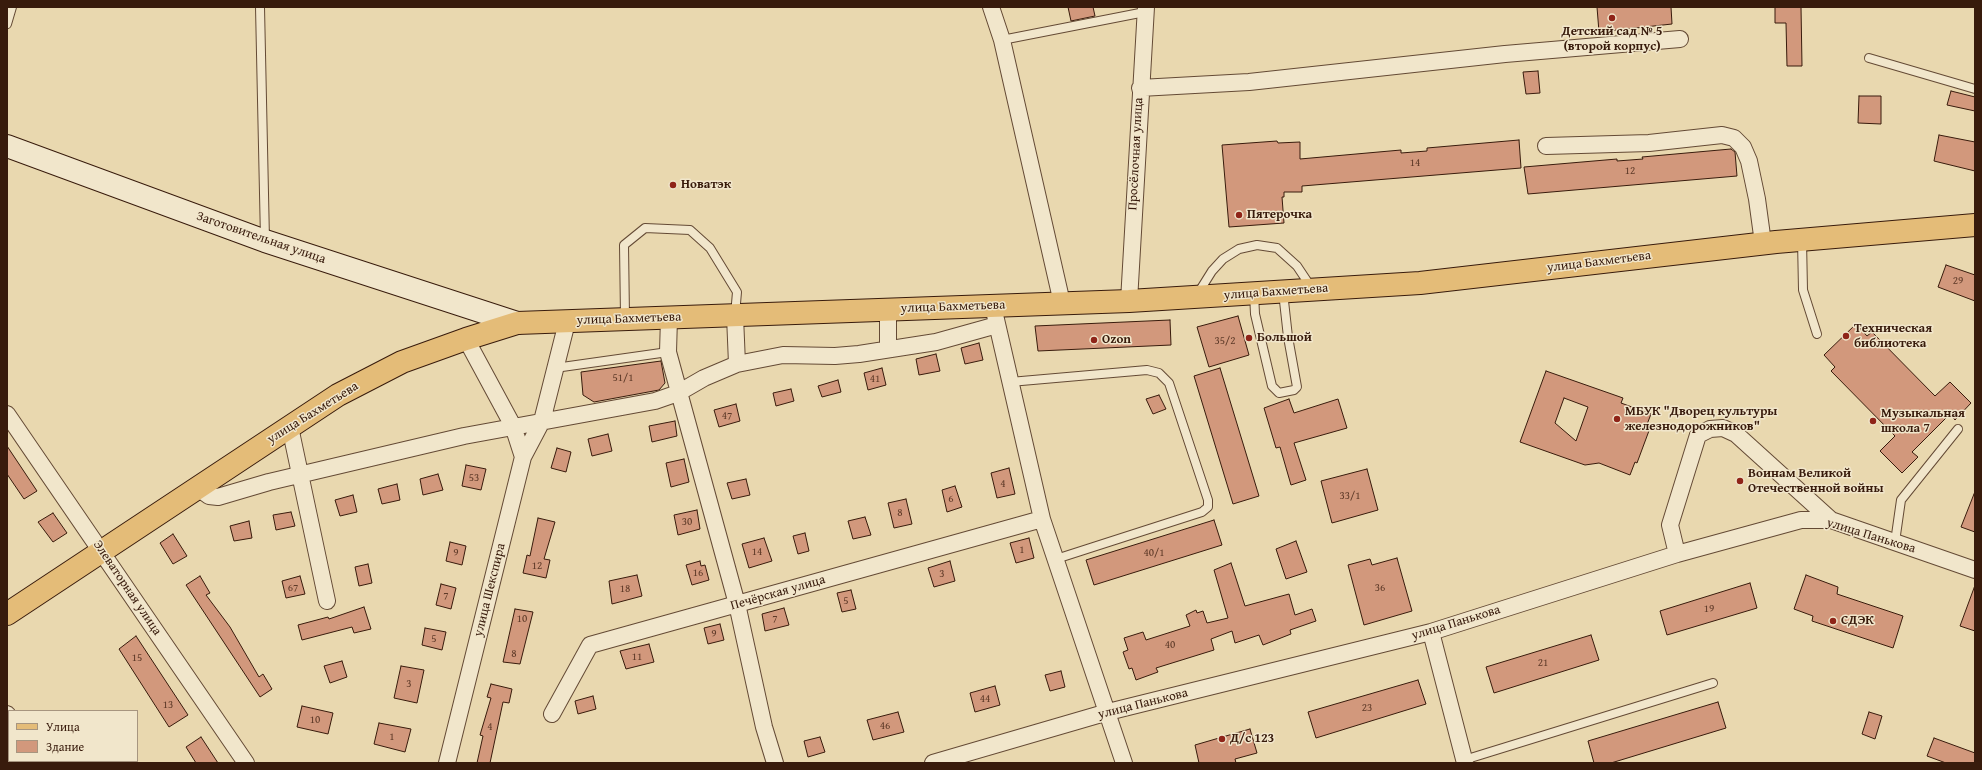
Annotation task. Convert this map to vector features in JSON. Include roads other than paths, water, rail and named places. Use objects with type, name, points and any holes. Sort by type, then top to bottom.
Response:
[{"type":"main road","name":"Заготовительная улица","points":[[7,146],[265,241],[517,323]]},
{"type":"main road","name":"улица Бахметьева","points":[[7,614],[338,395],[395,366],[466,339],[517,323],[888,310],[995,315],[1062,303],[1129,301],[1420,283],[1763,243],[1975,225]]},
{"type":"street","points":[[991,7],[1002,40],[1062,303]]},
{"type":"street","name":"Просёлочная улица","points":[[1129,301],[1140,88],[1146,9]]},
{"type":"street","points":[[1140,88],[1249,82],[1505,54],[1680,39]]},
{"type":"street","points":[[1546,146],[1649,143],[1722,135],[1734,138],[1743,147],[1749,161],[1757,199],[1763,243]]},
{"type":"street","points":[[888,310],[888,348]]},
{"type":"street","points":[[198,488],[209,496],[218,496],[300,475],[513,426],[656,401],[678,393],[704,378],[736,364],[784,355],[834,356],[859,354],[888,348],[936,342],[995,315],[1042,519],[1124,763]]},
{"type":"street","points":[[735,316],[736,364]]},
{"type":"street","points":[[669,318],[668,352],[737,604],[764,727],[775,763]]},
{"type":"street","name":"улица Шекспира","points":[[447,763],[523,457],[542,421],[567,322]]},
{"type":"street","points":[[466,339],[513,426],[523,457]]},
{"type":"street","name":"Элеваторная улица","points":[[7,414],[246,763]]},
{"type":"street","points":[[290,427],[327,600]]},
{"type":"street","points":[[1677,554],[1670,525],[1698,435],[1710,429],[1723,428],[1736,434],[1831,520]]},
{"type":"street","name":"Печёрская улица","points":[[552,714],[590,645],[1042,519]]},
{"type":"street","name":"улица Панькова","points":[[933,763],[1108,712],[1431,632],[1677,554],[1801,520],[1831,520],[1975,570]]},
{"type":"street","points":[[1431,632],[1464,762]]},
{"type":"lane","points":[[7,24],[12,7]]},
{"type":"lane","points":[[260,7],[265,241]]},
{"type":"lane","points":[[1002,40],[1146,9]]},
{"type":"lane","points":[[1869,58],[1975,89]]},
{"type":"lane","points":[[625,320],[624,245],[645,228],[690,230],[710,248],[736,292],[735,316]]},
{"type":"lane","points":[[1802,240],[1803,290],[1816,334]]},
{"type":"lane","points":[[1195,297],[1212,271],[1223,259],[1239,249],[1257,245],[1277,248],[1298,266],[1313,290]]},
{"type":"lane","points":[[1254,293],[1255,314],[1270,379],[1272,386],[1279,393],[1297,388],[1288,337],[1283,292]]},
{"type":"lane","points":[[555,368],[668,352]]},
{"type":"lane","points":[[1010,382],[1147,370],[1159,373],[1169,383],[1208,500],[1208,507],[1202,512],[1056,559]]},
{"type":"lane","points":[[1895,542],[1901,500],[1958,429]]},
{"type":"lane","points":[[1464,762],[1713,683]]},
{"type":"place","name":"Детский сад № 5 (второй корпус)","points":[[1612,18]]},
{"type":"place","name":"Новатэк","points":[[673,185]]},
{"type":"place","name":"Пятерочка","points":[[1239,215]]},
{"type":"place","name":"Техническая библиотека","points":[[1846,336]]},
{"type":"place","name":"Большой","points":[[1249,338]]},
{"type":"place","name":"Ozon","points":[[1094,340]]},
{"type":"place","name":"МБУК \"Дворец культуры железнодорожников\"","points":[[1617,419]]},
{"type":"place","name":"Музыкальная школа 7","points":[[1873,421]]},
{"type":"place","name":"Воинам Великой Отечественной войны","points":[[1740,481]]},
{"type":"place","name":"СДЭК","points":[[1833,621]]},
{"type":"place","name":"Д/с 123","points":[[1222,739]]}]
